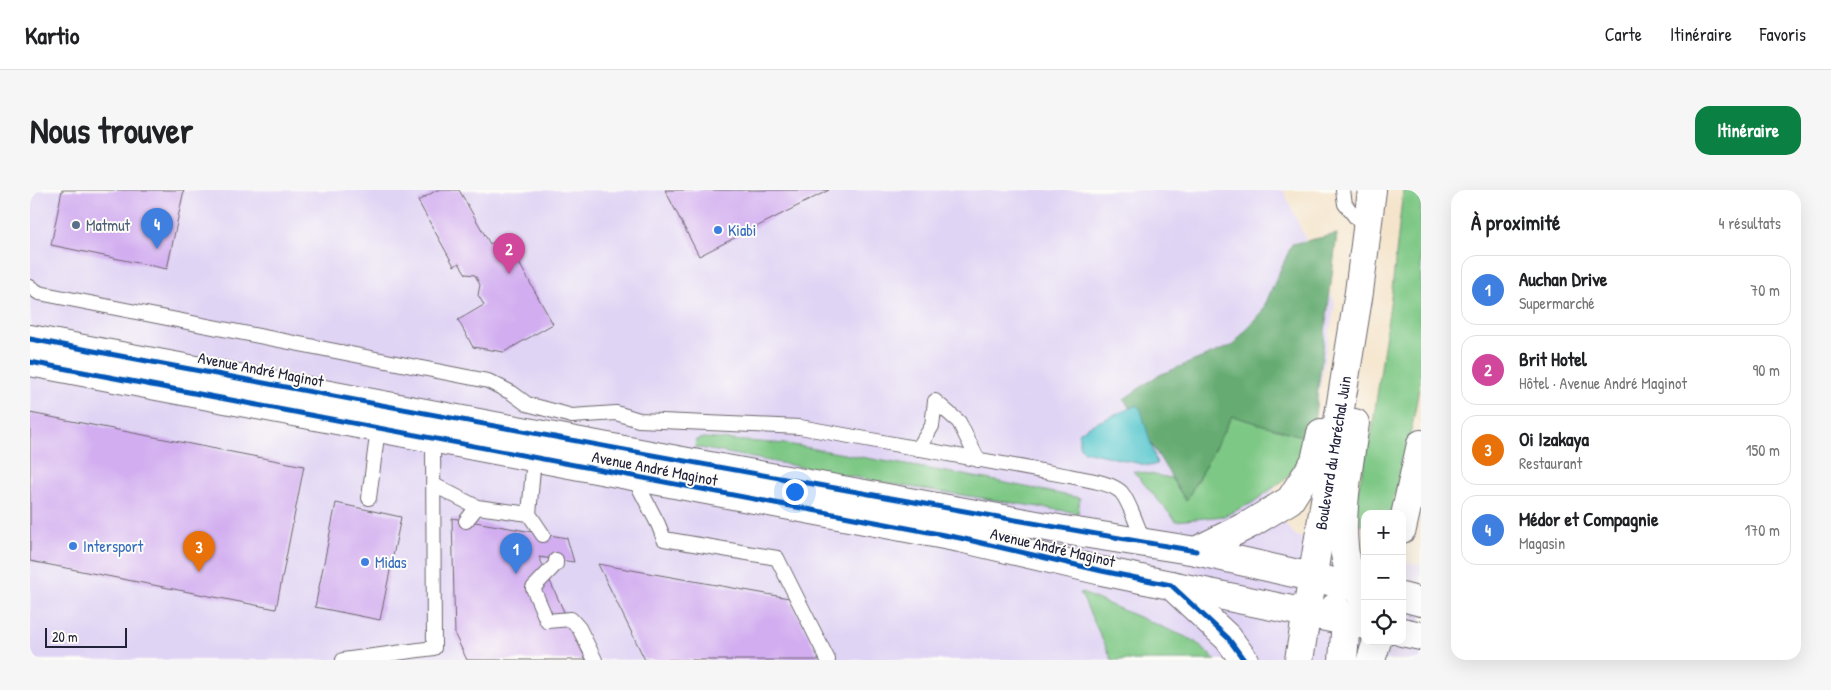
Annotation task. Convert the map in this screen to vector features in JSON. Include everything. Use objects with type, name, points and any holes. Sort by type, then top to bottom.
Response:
[{"type":"main road","name":"Boulevard du Maréchal Juin","points":[[1299,660],[1359,292],[1372,190]]},
{"type":"main road","name":"Boulevard du Maréchal Juin","points":[[1196,551],[1250,524],[1290,500],[1315,461],[1342,337],[1359,292]]},
{"type":"main road","name":"Boulevard du Maréchal Juin","points":[[1359,292],[1364,347],[1343,524],[1344,548],[1361,590]]},
{"type":"main road","name":"Avenue André Maginot","points":[[30,339],[549,422],[693,463],[1196,551],[1313,578],[1361,592]]},
{"type":"main road","name":"Avenue André Maginot","points":[[30,362],[960,538],[1102,571],[1355,623]]},
{"type":"main road","points":[[1406,511],[1421,444]]},
{"type":"main road","points":[[1313,578],[1355,623],[1343,660]]},
{"type":"main road","points":[[1171,584],[1228,638],[1244,660]]},
{"type":"main road","points":[[1406,598],[1421,602]]},
{"type":"main road","points":[[1406,633],[1421,636]]},
{"type":"main road","points":[[1371,660],[1376,645]]},
{"type":"lane","points":[[1342,190],[1345,204],[1366,231]]},
{"type":"lane","points":[[30,287],[39,293],[488,381],[512,393],[549,422],[572,416],[616,414],[639,420],[800,428],[1069,476],[1109,485],[1121,492],[1133,514],[1144,542]]},
{"type":"lane","points":[[918,449],[932,426],[935,401],[959,422],[978,460]]},
{"type":"lane","points":[[369,498],[378,428]]},
{"type":"lane","points":[[343,660],[434,648],[433,438]]},
{"type":"lane","points":[[534,458],[528,514],[543,535]]},
{"type":"lane","points":[[633,476],[658,524],[664,540],[777,558],[828,660]]},
{"type":"lane","points":[[434,485],[477,507],[528,514]]},
{"type":"lane","points":[[466,521],[477,507]]},
{"type":"lane","points":[[556,560],[556,564],[533,588],[547,621],[571,619],[594,660]]},
{"type":"shaded area","points":[[30,190],[1283,190],[1335,303],[1312,430],[1266,502],[1296,536],[1361,551],[1361,645],[1406,645],[1406,562],[1421,565],[1421,660],[30,660]]},
{"type":"green space","points":[[1403,190],[1421,190],[1421,376],[1413,422],[1391,510],[1361,510],[1361,524],[1350,522],[1372,431],[1392,290]]},
{"type":"green space","points":[[1337,234],[1312,439],[1232,416],[1186,501],[1124,399],[1157,376],[1233,345],[1262,311],[1292,244]]},
{"type":"green space","points":[[1232,416],[1312,439],[1288,477],[1252,503],[1224,516],[1176,521],[1133,471],[1171,478],[1186,501]]},
{"type":"green space","points":[[704,438],[787,444],[986,479],[1080,498],[1078,513],[897,485],[695,447],[696,440]]},
{"type":"green space","points":[[1080,592],[1193,640],[1216,660],[1112,660]]},
{"type":"water","points":[[1137,405],[1141,410],[1157,464],[1150,466],[1084,451],[1079,445],[1079,433],[1087,427]]},
{"type":"building","points":[[62,190],[184,190],[167,269],[51,245]]},
{"type":"building","points":[[437,190],[459,190],[490,244],[504,236],[553,324],[504,352],[473,347],[458,320],[484,305],[478,295],[480,285],[475,275],[466,274],[459,263],[454,266],[418,201]]},
{"type":"building","name":"Kiabi","points":[[665,190],[829,190],[699,256]]},
{"type":"building","points":[[30,413],[304,466],[276,609],[30,561]]},
{"type":"building","points":[[336,503],[401,517],[380,620],[315,607]]},
{"type":"building","points":[[452,518],[567,538],[574,562],[539,557],[586,660],[467,660],[455,635]]},
{"type":"building","points":[[598,564],[789,598],[820,660],[645,660]]},
{"type":"cycle path","points":[[30,339],[758,474],[1196,551]]},
{"type":"cycle path","points":[[30,362],[960,538],[1171,585],[1228,638],[1244,660]]},
{"type":"place","name":"Matmut","points":[[76,225]]},
{"type":"place","name":"Kiabi","points":[[718,230]]},
{"type":"place","name":"Médor et Compagnie","points":[[157,249]]},
{"type":"place","name":"Brit Hotel","points":[[509,274]]},
{"type":"place","name":"Intersport","points":[[73,546]]},
{"type":"place","name":"Midas","points":[[365,562]]},
{"type":"place","name":"Oi Izakaya","points":[[199,572]]},
{"type":"place","name":"Auchan Drive","points":[[516,574]]}]
